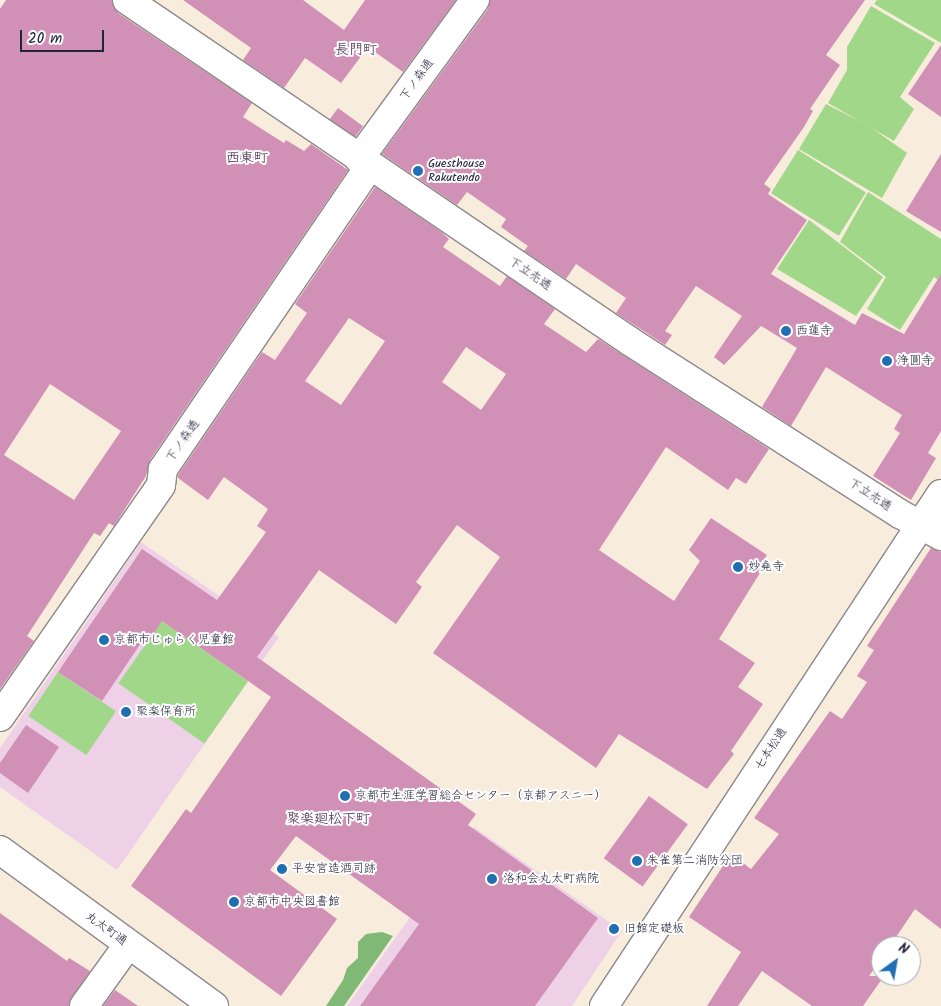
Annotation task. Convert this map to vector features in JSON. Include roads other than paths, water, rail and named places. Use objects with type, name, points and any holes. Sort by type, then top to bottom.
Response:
[{"type":"street","name":"下立売通","points":[[127,0],[631,342],[930,531]]},
{"type":"street","name":"下ノ森通","points":[[0,717],[160,485],[163,469],[475,0]]},
{"type":"street","name":"七本松通","points":[[604,1006],[930,531],[941,494]]},
{"type":"street","name":"丸太町通","points":[[0,850],[214,1006]]},
{"type":"street","points":[[84,1006],[128,945]]},
{"type":"place","name":"Guesthouse Rakutendo","points":[[418,171]]},
{"type":"place","name":"西蓮寺","points":[[786,331]]},
{"type":"place","name":"浄圓寺","points":[[887,361]]},
{"type":"place","name":"妙堯寺","points":[[738,567]]},
{"type":"place","name":"京都市じゅらく児童館","points":[[104,640]]},
{"type":"place","name":"聚楽保育所","points":[[126,712]]},
{"type":"place","name":"京都市生涯学習総合センター（京都アスニー）","points":[[345,796]]},
{"type":"place","name":"朱雀第二消防分団","points":[[637,861]]},
{"type":"place","name":"平安宮造酒司跡","points":[[282,869]]},
{"type":"place","name":"洛和会丸太町病院","points":[[492,879]]},
{"type":"place","name":"京都市中央図書館","points":[[234,902]]},
{"type":"place","name":"旧館定礎板","points":[[614,929]]},
{"type":"district","name":"長門町","points":[[356,50]]},
{"type":"district","name":"西東町","points":[[247,158]]},
{"type":"district","name":"聚楽廻松下町","points":[[328,819]]}]
